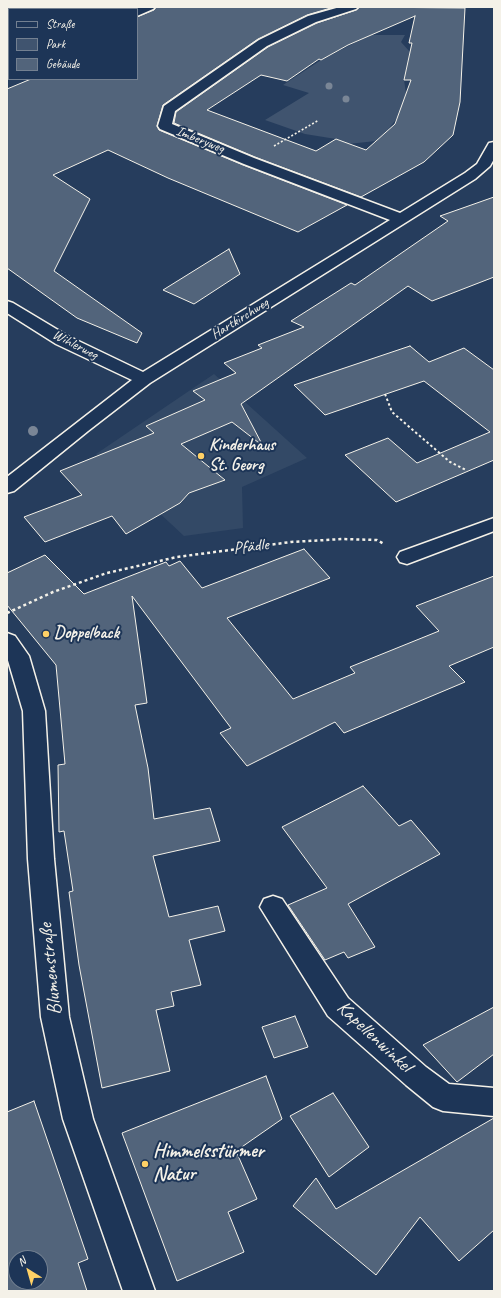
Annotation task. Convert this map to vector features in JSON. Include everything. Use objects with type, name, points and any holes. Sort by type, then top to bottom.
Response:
[{"type":"street","points":[[138,12],[149,7]]},
{"type":"street","name":"Imberyweg","points":[[352,7],[312,20],[263,43],[169,110],[166,126],[250,161],[402,219]]},
{"type":"street","points":[[488,167],[494,146]]},
{"type":"street","name":"Hartkirchweg","points":[[7,487],[81,427],[144,379],[470,176],[488,167]]},
{"type":"street","name":"Wihlerweg","points":[[7,306],[62,340],[144,379]]},
{"type":"street","points":[[407,557],[494,524]]},
{"type":"street","name":"Blumenstraße","points":[[7,641],[18,656],[34,711],[41,859],[55,1016],[78,1118],[139,1291]]},
{"type":"street","name":"Kapellenwinkel","points":[[273,907],[338,1007],[416,1076],[442,1097],[494,1102]]},
{"type":"path","points":[[250,161],[319,120]]},
{"type":"path","points":[[385,394],[392,412],[450,462],[466,470]]},
{"type":"path","name":"Pfädle","points":[[7,614],[53,592],[106,573],[177,557],[291,542],[343,539],[377,540],[407,557]]},
{"type":"shaded area","points":[[7,7],[122,7],[8,8],[7,59]]},
{"type":"shaded area","name":"Kinderhaus St. Georg","points":[[214,374],[307,458],[242,487],[243,528],[184,536],[96,454]]},
{"type":"green space","points":[[370,35],[405,35],[401,42],[410,52],[404,80],[407,100],[397,118],[387,131],[376,141],[348,144],[336,139],[305,134],[265,120],[309,93],[283,85],[321,60]]},
{"type":"building","points":[[156,7],[334,7],[307,15],[258,39],[163,105],[157,126],[159,130],[243,165],[347,205],[298,232],[168,178],[108,150],[53,175],[90,199],[54,271],[142,333],[137,343],[77,318],[7,268],[7,89],[29,80],[138,80],[138,17],[154,10]]},
{"type":"building","points":[[360,7],[465,8],[460,102],[453,135],[424,162],[361,197],[255,157],[174,123],[176,112],[268,47],[317,23],[356,10]],"holes":[[[415,16],[409,43],[412,43],[404,80],[411,80],[395,124],[366,150],[336,139],[316,151],[207,110],[261,75],[287,81],[319,59],[321,60],[348,45]]]},
{"type":"building","points":[[494,197],[494,277],[432,301],[408,286],[241,404],[263,446],[232,422],[181,444],[225,480],[189,493],[180,503],[126,534],[112,516],[45,542],[24,517],[82,495],[60,471],[154,433],[146,426],[205,400],[193,391],[236,373],[224,363],[262,348],[258,345],[304,327],[291,321],[351,283],[355,285],[448,221],[440,216]]},
{"type":"building","points":[[229,249],[240,274],[194,304],[163,290]]},
{"type":"building","points":[[410,346],[429,362],[464,348],[494,370],[494,460],[396,502],[345,455],[388,438],[417,463],[490,432],[424,381],[325,415],[294,385]]},
{"type":"building","points":[[304,549],[330,578],[227,618],[293,699],[355,673],[350,667],[439,631],[416,606],[494,576],[494,647],[449,666],[465,682],[344,733],[335,722],[247,766],[220,733],[231,728],[132,596],[147,703],[135,705],[148,768],[154,819],[210,808],[220,841],[153,856],[169,917],[218,906],[225,931],[189,940],[201,985],[171,992],[174,1006],[156,1010],[170,1071],[102,1088],[79,965],[69,892],[73,891],[64,831],[59,832],[58,765],[65,764],[56,665],[7,605],[7,573],[45,555],[84,594],[166,562],[169,566],[180,561],[202,588]]},
{"type":"building","points":[[363,786],[399,826],[411,820],[440,854],[348,904],[375,947],[348,958],[344,952],[325,960],[288,905],[327,888],[282,827]]},
{"type":"building","points":[[494,1007],[494,1054],[457,1082],[423,1045]]},
{"type":"building","points":[[295,1016],[308,1047],[274,1058],[262,1027]]},
{"type":"building","points":[[266,1076],[282,1119],[236,1151],[257,1199],[228,1212],[244,1252],[177,1281],[122,1133]]},
{"type":"building","points":[[333,1093],[369,1147],[329,1177],[290,1116]]},
{"type":"building","points":[[34,1101],[88,1259],[78,1263],[87,1291],[7,1291],[7,1112]]},
{"type":"building","points":[[494,1118],[494,1230],[459,1261],[420,1217],[376,1275],[293,1206],[316,1178],[336,1209]]},
{"type":"place","name":"Kinderhaus St. Georg","points":[[201,456]]},
{"type":"place","name":"Doppelback","points":[[46,634]]},
{"type":"place","name":"Himmelsstürmer Natur","points":[[145,1164]]}]
